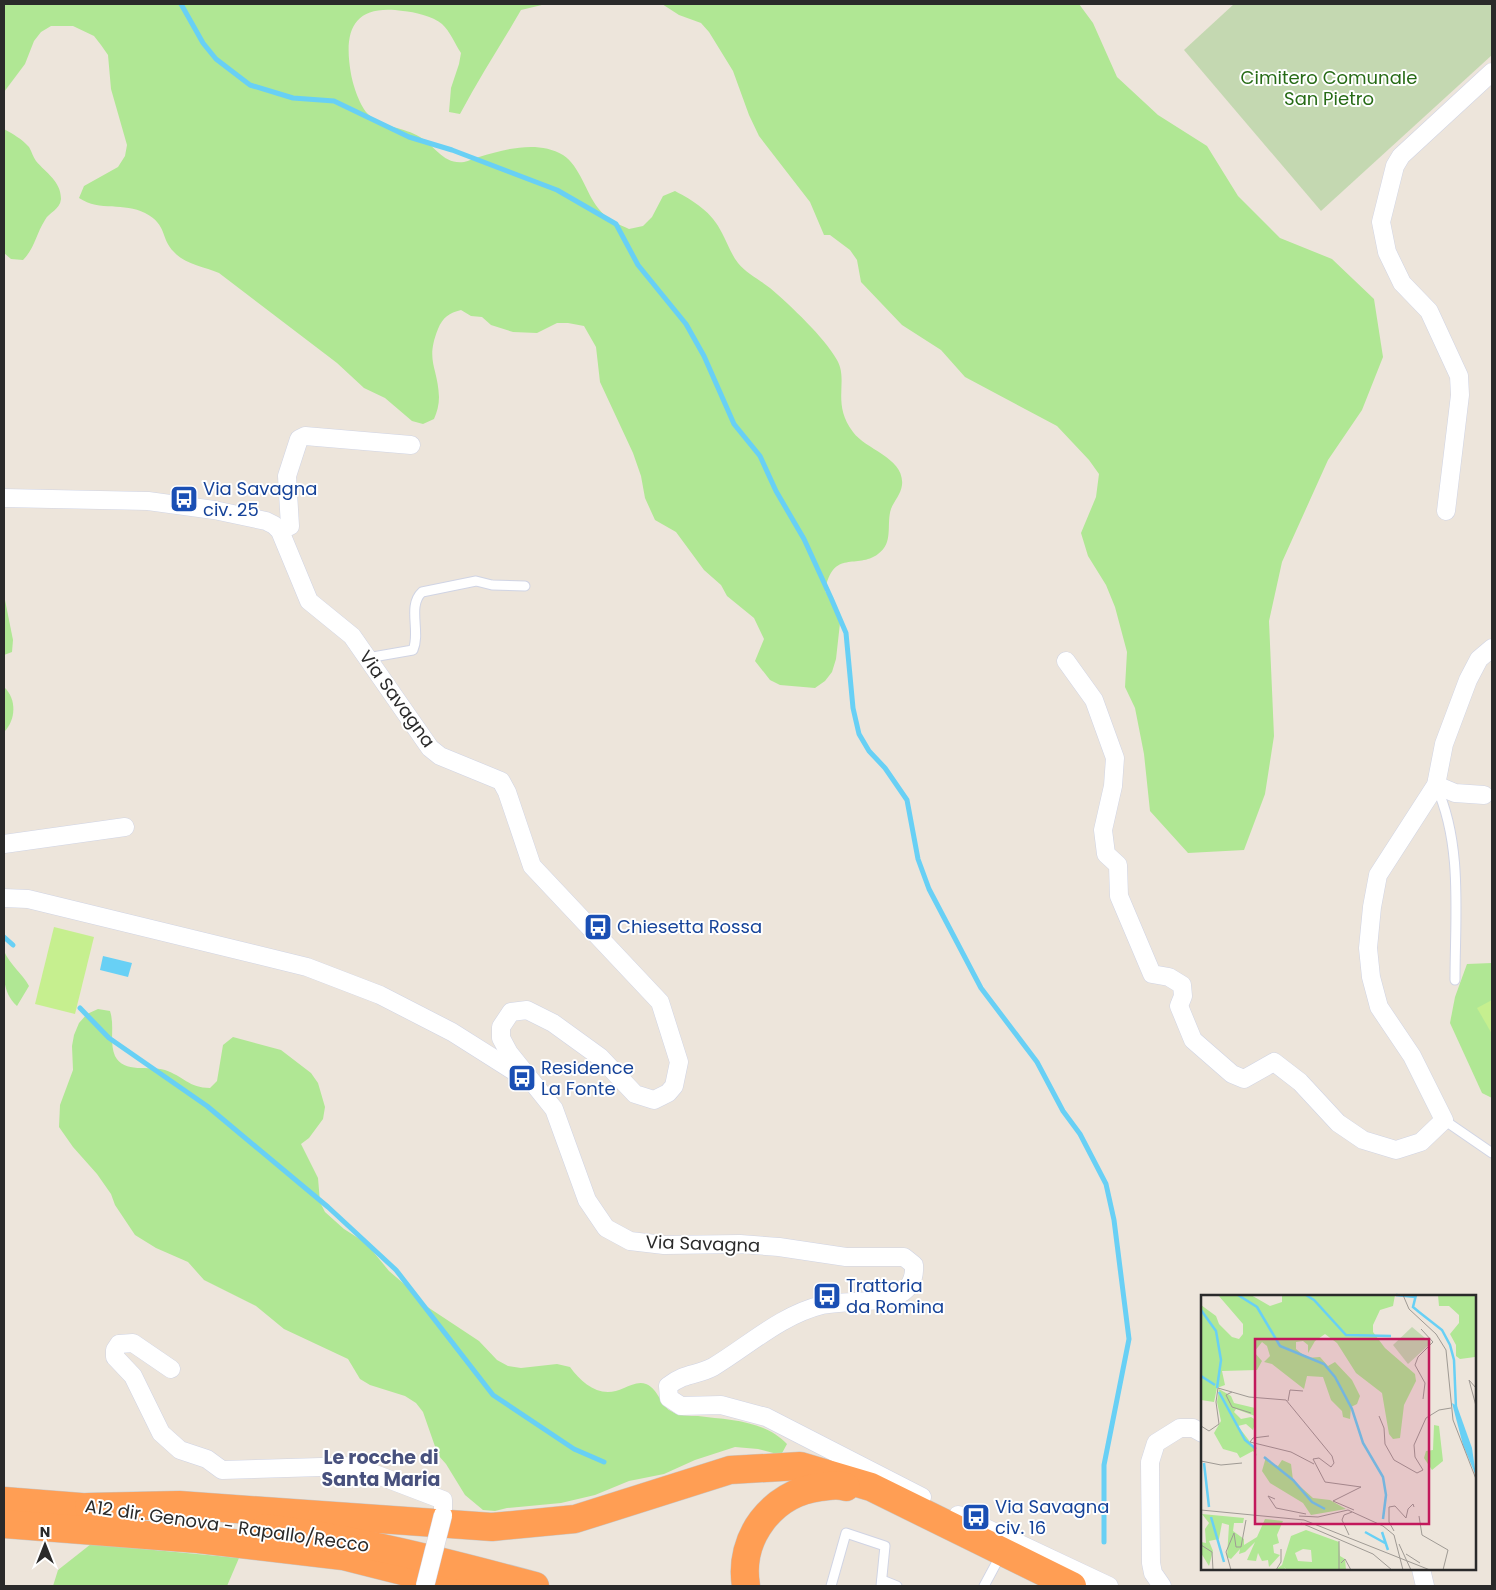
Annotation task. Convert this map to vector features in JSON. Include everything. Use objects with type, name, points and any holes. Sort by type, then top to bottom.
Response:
[{"type":"highway","points":[[88,1507],[179,1504],[492,1527],[575,1519],[730,1470],[800,1466],[871,1487],[1072,1586]]},
{"type":"highway","points":[[746,1586],[746,1556],[755,1530],[770,1509],[786,1497],[808,1488],[838,1484],[860,1491],[1050,1586]]},
{"type":"highway","name":"A12 dir. Genova - Rapallo/Recco","points":[[4,1501],[88,1507],[322,1535],[421,1556],[535,1586]]},
{"type":"highway","points":[[4,1524],[198,1539],[343,1556],[462,1586]]},
{"type":"highway","points":[[307,1553],[411,1586]]},
{"type":"street","points":[[1446,511],[1460,395],[1459,376],[1429,311],[1402,283],[1387,252],[1381,222],[1395,166],[1401,156],[1492,72]]},
{"type":"street","points":[[4,498],[148,501],[214,510],[266,521],[280,531],[290,526],[287,476],[299,439],[305,436],[411,445]]},
{"type":"street","name":"Via Savagna","points":[[280,531],[309,601],[352,636],[402,704],[430,748],[440,756],[501,781],[507,792],[532,866],[660,1002],[666,1014],[679,1062],[674,1086],[668,1093],[654,1100],[636,1094],[600,1057],[553,1023],[527,1010],[511,1012],[501,1027],[501,1038],[509,1053],[554,1109],[586,1200],[606,1228],[630,1241],[664,1245],[740,1244],[779,1247],[846,1257],[891,1256],[904,1258],[914,1265],[915,1276],[910,1286],[894,1297],[823,1305],[798,1313],[710,1368],[680,1377],[668,1386],[669,1398],[680,1406],[721,1405],[766,1417],[939,1506],[1110,1586]]},
{"type":"street","points":[[1066,662],[1094,700],[1115,758],[1113,786],[1103,830],[1106,854],[1118,866],[1119,896],[1152,974],[1169,977],[1182,985],[1183,996],[1180,1006],[1193,1040],[1232,1074],[1244,1079],[1274,1062],[1300,1082],[1338,1123],[1362,1140],[1396,1150],[1420,1142],[1444,1120],[1412,1056],[1378,1007],[1371,977],[1368,948],[1378,875],[1436,785],[1444,744],[1468,680],[1479,659],[1492,648]]},
{"type":"street","points":[[1436,785],[1455,793],[1484,795]]},
{"type":"street","points":[[4,844],[125,827]]},
{"type":"street","points":[[4,898],[28,899],[307,967],[380,995],[452,1032],[531,1082]]},
{"type":"street","points":[[171,1369],[133,1343],[119,1344],[114,1350],[114,1357],[133,1376],[161,1433],[180,1450],[207,1458],[222,1470],[354,1466],[443,1500],[443,1515],[425,1586]]},
{"type":"street","points":[[1162,1586],[1152,1573],[1151,1563],[1150,1462],[1156,1443],[1180,1428],[1193,1428],[1201,1432]]},
{"type":"street","points":[[1421,1570],[1425,1586]]},
{"type":"lane","points":[[368,658],[413,650],[416,640],[416,604],[418,596],[422,592],[476,581],[492,585],[526,586]]},
{"type":"lane","points":[[1436,785],[1444,803],[1451,833],[1455,980]]},
{"type":"lane","points":[[1444,1120],[1492,1153]]},
{"type":"lane","points":[[831,1586],[846,1533],[885,1546],[881,1583],[897,1586]]},
{"type":"lane","points":[[984,1586],[998,1560]]},
{"type":"green space","points":[[4,4],[546,4],[521,10],[460,114],[449,112],[451,88],[461,53],[445,27],[438,21],[418,13],[386,10],[363,16],[351,32],[349,44],[351,74],[357,96],[369,115],[381,123],[420,137],[451,161],[464,162],[477,157],[521,147],[553,150],[563,155],[574,166],[601,212],[612,221],[629,229],[643,226],[652,217],[663,196],[675,191],[696,203],[708,213],[718,226],[733,256],[741,267],[778,295],[824,342],[837,360],[840,368],[841,402],[846,421],[859,438],[891,461],[901,476],[902,485],[891,509],[888,539],[883,550],[870,558],[840,565],[834,569],[829,578],[825,591],[839,612],[840,623],[836,659],[832,672],[825,681],[815,688],[780,685],[770,680],[755,661],[764,639],[754,618],[727,596],[721,585],[704,570],[676,532],[655,520],[645,498],[641,476],[633,453],[600,382],[596,347],[584,326],[557,323],[537,333],[513,332],[491,325],[482,317],[471,316],[461,310],[450,314],[440,325],[434,340],[432,357],[439,397],[436,414],[434,419],[423,424],[412,421],[385,398],[364,388],[337,363],[219,273],[178,256],[167,242],[161,227],[145,213],[129,208],[95,205],[79,198],[84,186],[118,167],[125,156],[127,145],[111,89],[108,55],[94,36],[73,26],[51,26],[41,32],[34,41],[25,64],[4,92]]},
{"type":"green space","points":[[662,4],[1079,4],[1093,23],[1117,77],[1158,115],[1207,146],[1238,196],[1280,238],[1332,259],[1374,299],[1383,357],[1362,410],[1328,460],[1282,562],[1269,621],[1274,736],[1265,794],[1244,850],[1188,853],[1150,811],[1144,754],[1135,708],[1125,687],[1127,652],[1115,607],[1106,585],[1088,556],[1081,533],[1096,497],[1099,474],[1089,460],[1057,426],[965,377],[941,350],[902,325],[861,282],[857,260],[850,250],[830,235],[824,235],[810,202],[759,136],[733,71],[709,32],[701,23],[679,15]]},
{"type":"green space","name":"Cimitero Comunale San Pietro","points":[[1234,4],[1492,4],[1492,55],[1321,211],[1184,50]]},
{"type":"green space","points":[[4,129],[29,147],[36,161],[56,182],[61,199],[59,206],[47,217],[42,225],[30,251],[23,260],[11,259],[4,253]]},
{"type":"green space","points":[[4,595],[13,640],[12,652],[4,655]]},
{"type":"green space","points":[[4,687],[13,703],[13,716],[4,732]]},
{"type":"green space","points":[[54,927],[94,937],[75,1014],[35,1004]]},
{"type":"green space","points":[[4,951],[9,961],[29,986],[17,1006],[8,994],[4,981]]},
{"type":"green space","points":[[1492,963],[1492,1098],[1482,1093],[1450,1023],[1455,997],[1467,964]]},
{"type":"green space","points":[[1492,1000],[1492,1034],[1477,1008]]},
{"type":"green space","points":[[98,1009],[110,1011],[113,1051],[119,1062],[124,1065],[165,1070],[191,1084],[210,1088],[217,1081],[223,1045],[233,1037],[281,1050],[311,1073],[318,1083],[325,1107],[323,1119],[309,1138],[301,1144],[318,1178],[320,1202],[325,1212],[344,1229],[366,1243],[389,1271],[410,1289],[417,1300],[479,1341],[497,1360],[508,1366],[521,1368],[557,1364],[570,1367],[587,1384],[600,1391],[616,1391],[635,1384],[646,1384],[654,1390],[667,1409],[674,1413],[746,1422],[768,1430],[787,1444],[781,1455],[758,1449],[735,1447],[695,1460],[664,1474],[629,1481],[595,1495],[561,1503],[507,1508],[495,1511],[483,1510],[465,1495],[446,1464],[438,1455],[423,1412],[416,1403],[405,1396],[370,1385],[360,1379],[348,1359],[284,1329],[256,1306],[204,1280],[188,1262],[156,1248],[135,1235],[97,1174],[73,1147],[59,1127],[60,1105],[73,1070],[72,1046],[74,1035],[79,1023],[87,1014]]},
{"type":"green space","points":[[91,1544],[239,1558],[227,1586],[53,1586],[58,1570]]},
{"type":"water","points":[[103,956],[132,963],[128,977],[100,970]]},
{"type":"waterway","points":[[181,4],[203,43],[216,59],[250,85],[293,98],[334,101],[409,137],[452,150],[557,190],[616,224],[638,265],[686,324],[704,356],[734,424],[760,456],[776,491],[804,539],[831,598],[846,633],[853,708],[859,734],[869,751],[885,768],[907,800],[918,859],[929,889],[981,988],[1037,1062],[1063,1111],[1080,1134],[1106,1184],[1114,1220],[1129,1339],[1104,1465],[1104,1542]]},
{"type":"waterway","points":[[4,937],[13,945]]},
{"type":"waterway","points":[[80,1008],[109,1038],[207,1106],[328,1207],[396,1270],[493,1395],[574,1449],[604,1462]]},
{"type":"place","name":"Via Savagna civ. 25","points":[[184,499]]},
{"type":"place","name":"Chiesetta Rossa","points":[[598,927]]},
{"type":"place","name":"Residence La Fonte","points":[[522,1078]]},
{"type":"place","name":"Trattoria da Romina","points":[[827,1296]]},
{"type":"place","name":"Via Savagna civ. 16","points":[[976,1517]]},
{"type":"district","name":"Le rocche di Santa Maria","points":[[381,1468]]}]
